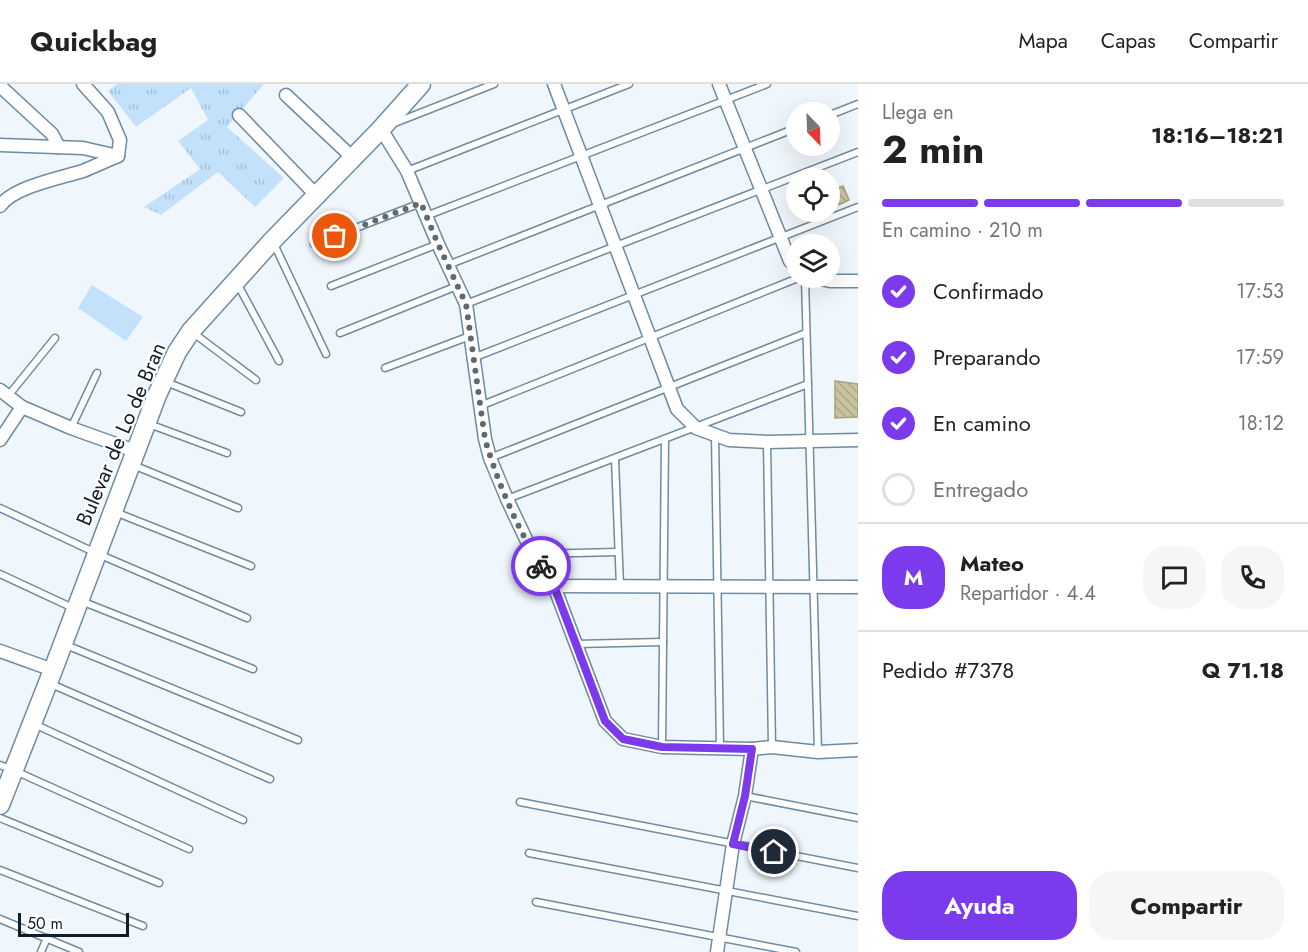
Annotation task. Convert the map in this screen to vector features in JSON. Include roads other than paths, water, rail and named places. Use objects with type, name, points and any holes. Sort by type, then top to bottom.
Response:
[{"type":"street","points":[[83,84],[108,112],[120,140],[118,156]]},
{"type":"street","name":"Bulevar de Lo de Bran","points":[[0,805],[7,768],[32,723],[146,423],[177,352],[191,331],[272,241],[381,129],[421,84]]},
{"type":"street","points":[[554,84],[677,409],[696,428],[729,440],[767,442],[858,440]]},
{"type":"street","points":[[719,84],[786,250]]},
{"type":"street","points":[[0,86],[52,134],[59,147]]},
{"type":"street","points":[[286,95],[353,158]]},
{"type":"street","points":[[239,115],[316,195]]},
{"type":"street","points":[[381,129],[407,171],[466,304],[485,439],[490,458],[534,554],[554,586],[605,721],[623,739],[662,747],[752,749],[772,747],[818,752],[858,750]]},
{"type":"street","points":[[0,146],[83,148],[118,156]]},
{"type":"street","points":[[0,206],[5,199],[39,184],[84,170],[118,156]]},
{"type":"street","points":[[840,281],[858,281]]},
{"type":"street","points":[[4,393],[22,407],[133,457]]},
{"type":"street","points":[[0,440],[22,407]]},
{"type":"street","points":[[554,586],[858,587]]},
{"type":"street","points":[[0,651],[50,676]]},
{"type":"street","points":[[717,952],[733,844],[745,796],[752,749]]},
{"type":"lane","points":[[381,129],[494,84]]},
{"type":"lane","points":[[407,171],[629,84]]},
{"type":"lane","points":[[426,216],[767,84]]},
{"type":"lane","points":[[840,111],[858,104]]},
{"type":"lane","points":[[448,265],[786,132]]},
{"type":"lane","points":[[466,304],[858,152]]},
{"type":"lane","points":[[314,244],[421,203]]},
{"type":"lane","points":[[473,358],[858,207]]},
{"type":"lane","points":[[272,241],[326,354]]},
{"type":"lane","points":[[331,286],[438,244]]},
{"type":"lane","points":[[236,281],[279,361]]},
{"type":"lane","points":[[480,406],[786,283]]},
{"type":"lane","points":[[340,333],[457,286]]},
{"type":"lane","points":[[805,288],[818,752]]},
{"type":"lane","points":[[191,331],[256,380]]},
{"type":"lane","points":[[490,458],[806,333]]},
{"type":"lane","points":[[384,368],[470,336]]},
{"type":"lane","points":[[4,393],[55,338]]},
{"type":"lane","points":[[70,428],[97,373]]},
{"type":"lane","points":[[163,380],[241,412]]},
{"type":"lane","points":[[507,499],[807,384]]},
{"type":"lane","points":[[146,423],[227,453]]},
{"type":"lane","points":[[715,435],[720,748]]},
{"type":"lane","points":[[662,747],[665,439]]},
{"type":"lane","points":[[767,442],[772,747]]},
{"type":"lane","points":[[133,457],[238,508]]},
{"type":"lane","points":[[615,459],[620,586]]},
{"type":"lane","points":[[0,508],[96,553],[247,618]]},
{"type":"lane","points":[[112,511],[251,566]]},
{"type":"lane","points":[[534,554],[618,552]]},
{"type":"lane","points":[[0,574],[253,669]]},
{"type":"lane","points":[[576,644],[663,642]]},
{"type":"lane","points":[[62,643],[298,740]]},
{"type":"lane","points":[[50,676],[270,779]]},
{"type":"lane","points":[[32,723],[243,820]]},
{"type":"lane","points":[[7,768],[189,849]]},
{"type":"lane","points":[[745,796],[858,818]]},
{"type":"lane","points":[[520,802],[858,868]]},
{"type":"lane","points":[[0,818],[159,883]]},
{"type":"lane","points":[[529,854],[858,916]]},
{"type":"lane","points":[[0,870],[144,926]]},
{"type":"lane","points":[[536,903],[796,952]]},
{"type":"lane","points":[[0,920],[79,952]]},
{"type":"lane","points":[[41,952],[46,938]]}]
